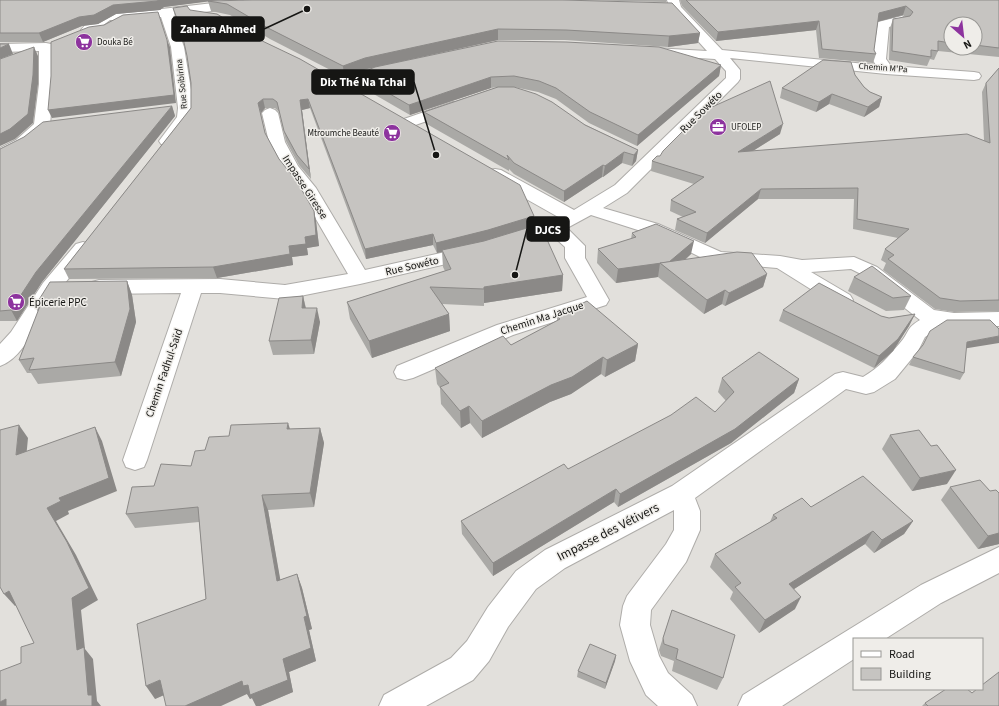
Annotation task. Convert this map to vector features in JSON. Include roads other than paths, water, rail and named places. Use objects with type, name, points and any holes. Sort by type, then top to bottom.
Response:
[{"type":"street","points":[[166,12],[232,4],[254,4]]},
{"type":"street","points":[[659,7],[674,4]]},
{"type":"street","name":"Rue Sowéto","points":[[50,288],[220,286],[285,292],[360,278],[495,246],[555,227],[582,214],[621,189],[652,161],[733,79],[733,70],[674,4]]},
{"type":"street","points":[[73,36],[88,30],[101,28],[119,10],[188,13],[224,19]]},
{"type":"street","name":"Rue Soibirina","points":[[157,154],[185,117],[178,109],[178,50],[170,20],[166,12]]},
{"type":"street","points":[[886,70],[879,59],[883,25],[902,20]]},
{"type":"street","points":[[0,48],[53,45]]},
{"type":"street","points":[[13,60],[53,45]]},
{"type":"street","points":[[0,155],[50,125],[46,84],[53,45]]},
{"type":"street","name":"Chemin M'Pa","points":[[641,51],[701,55],[720,54],[857,74],[886,70],[974,76]]},
{"type":"street","points":[[343,85],[372,73],[399,66]]},
{"type":"street","points":[[427,134],[400,119],[469,102]]},
{"type":"street","name":"Impasse Giresse","points":[[270,113],[277,142],[290,168],[307,188],[360,278]]},
{"type":"street","points":[[633,153],[652,161]]},
{"type":"street","points":[[480,165],[582,214],[657,231],[683,241],[717,258],[780,262],[802,266],[854,263],[870,271],[932,317]]},
{"type":"street","name":"Chemin Ma Jacque","points":[[405,372],[505,330],[599,300],[575,258],[575,246],[555,227]]},
{"type":"street","points":[[0,358],[19,337],[50,288],[92,237]]},
{"type":"street","points":[[780,262],[823,289],[856,307]]},
{"type":"street","name":"Chemin Fadhul-Saïd","points":[[135,460],[193,286]]},
{"type":"street","points":[[898,319],[932,317],[956,320],[971,318],[999,319]]},
{"type":"street","name":"Impasse des Vétivers","points":[[395,706],[462,669],[478,651],[498,617],[526,580],[555,559],[681,494],[843,380],[866,386],[887,373],[896,360],[910,346],[917,332],[932,317]]},
{"type":"street","points":[[681,494],[687,511],[687,530],[676,553],[637,606],[635,625],[645,661],[657,684],[681,706]]},
{"type":"street","points":[[860,638],[931,594],[999,559]]},
{"type":"street","points":[[754,706],[853,643]]},
{"type":"place","name":"Zahara Ahmed","points":[[307,9]]},
{"type":"place","name":"Douka Bé","points":[[84,42]]},
{"type":"place","name":"UFOLEP","points":[[718,127]]},
{"type":"place","name":"Mtroumche Beauté","points":[[392,133]]},
{"type":"place","name":"Dix Thé Na Tchai","points":[[436,155]]},
{"type":"place","name":"DJCS","points":[[515,275]]},
{"type":"place","name":"Épicerie PPC","points":[[16,302]]}]
